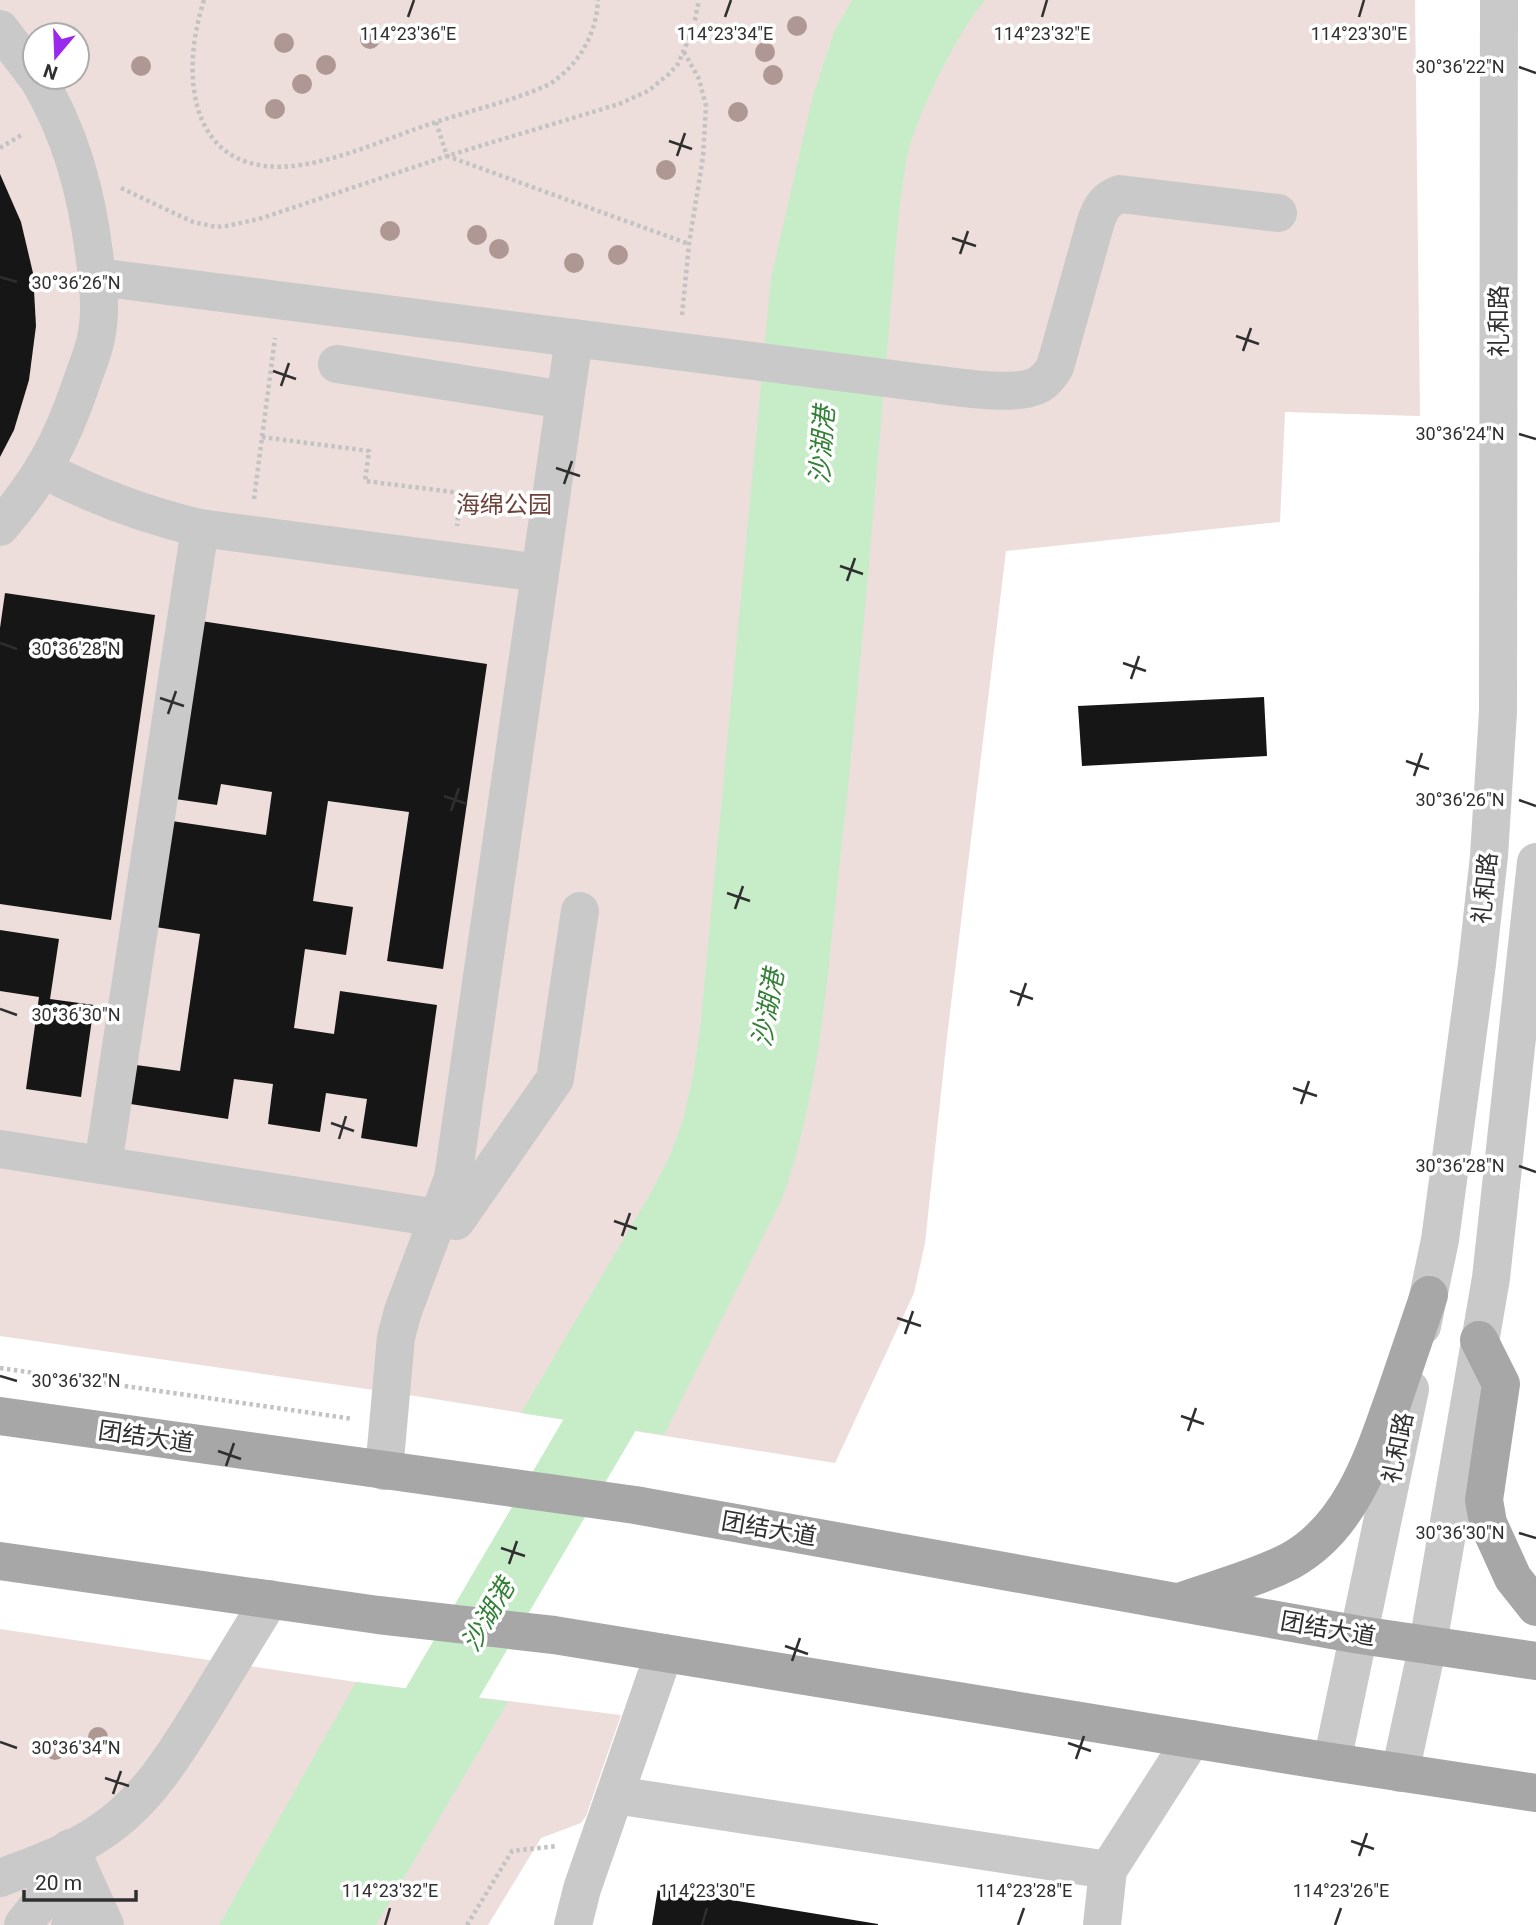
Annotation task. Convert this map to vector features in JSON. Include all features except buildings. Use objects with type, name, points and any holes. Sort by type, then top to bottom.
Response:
[{"type":"main road","points":[[1177,1602],[1290,1561],[1327,1531],[1355,1493],[1371,1462],[1429,1295]]},
{"type":"main road","points":[[1479,1340],[1501,1384],[1484,1500],[1488,1524],[1513,1578],[1536,1607]]},
{"type":"main road","name":"团结大道","points":[[0,1416],[635,1505],[1360,1635],[1536,1661]]},
{"type":"main road","points":[[0,1561],[378,1615],[554,1635],[1536,1793]]},
{"type":"street","name":"礼和路","points":[[1332,1762],[1440,1240],[1489,856],[1497,725],[1499,0]]},
{"type":"street","points":[[0,29],[21,56]]},
{"type":"street","points":[[0,527],[44,470],[73,408],[96,339],[98,277],[90,218],[77,166],[57,114],[44,91]]},
{"type":"street","points":[[98,277],[924,383],[1015,391],[1035,387],[1049,376],[1058,357],[1096,221],[1104,204],[1111,198],[1121,194],[1278,213]]},
{"type":"street","points":[[384,1471],[396,1337],[403,1311],[453,1178],[574,338]]},
{"type":"street","points":[[337,364],[565,400]]},
{"type":"street","points":[[44,470],[106,500],[151,516],[200,528],[540,573]]},
{"type":"street","points":[[103,1165],[200,528]]},
{"type":"street","name":"礼和路","points":[[1400,1773],[1428,1644],[1493,1265],[1536,862]]},
{"type":"street","points":[[0,1149],[456,1221],[555,1079],[580,911]]},
{"type":"street","points":[[23,1925],[78,1866],[102,1831],[154,1785],[270,1599]]},
{"type":"street","points":[[573,1925],[582,1889],[664,1653]]},
{"type":"street","points":[[1102,1925],[1108,1870],[1192,1739]]},
{"type":"street","points":[[615,1795],[1108,1870]]},
{"type":"street","points":[[0,1878],[78,1866]]},
{"type":"street","points":[[70,1925],[78,1866]]},
{"type":"street","points":[[78,1866],[106,1925]]},
{"type":"path","points":[[204,0],[195,38],[194,97],[199,115],[218,146],[232,156],[263,165],[300,165],[323,160],[537,90],[564,75],[580,57],[590,37],[598,0]]},
{"type":"path","points":[[77,166],[193,222],[216,227],[259,219],[447,156],[634,98],[648,91],[669,74],[684,52],[699,0]]},
{"type":"path","points":[[678,351],[689,244],[703,157],[706,106],[699,79],[684,52]]},
{"type":"path","points":[[436,122],[447,156]]},
{"type":"path","points":[[447,156],[689,244]]},
{"type":"path","points":[[250,535],[280,299]]},
{"type":"path","points":[[262,438],[369,451],[365,481],[461,494],[452,562]]},
{"type":"path","points":[[0,1368],[388,1424]]},
{"type":"path","points":[[467,1925],[512,1851],[599,1842]]},
{"type":"green space","name":"海绵公园","points":[[0,0],[1415,0],[1420,416],[1285,412],[1280,522],[1006,551],[925,1243],[914,1293],[835,1463],[409,1395],[0,1336]]},
{"type":"green space","points":[[0,1629],[356,1682],[621,1715],[586,1816],[581,1823],[541,1838],[488,1925],[0,1925]]},
{"type":"water","points":[[852,0],[985,0],[939,75],[919,120],[907,157],[899,211],[849,780],[821,1032],[806,1117],[782,1199],[664,1435],[521,1413],[649,1196],[670,1155],[683,1120],[700,1029],[771,278],[812,99],[834,32]]},
{"type":"water","points":[[356,1682],[508,1702],[376,1925],[219,1925]]},
{"type":"waterway","name":"沙湖港","points":[[306,1925],[616,1397],[643,1343]]}]
